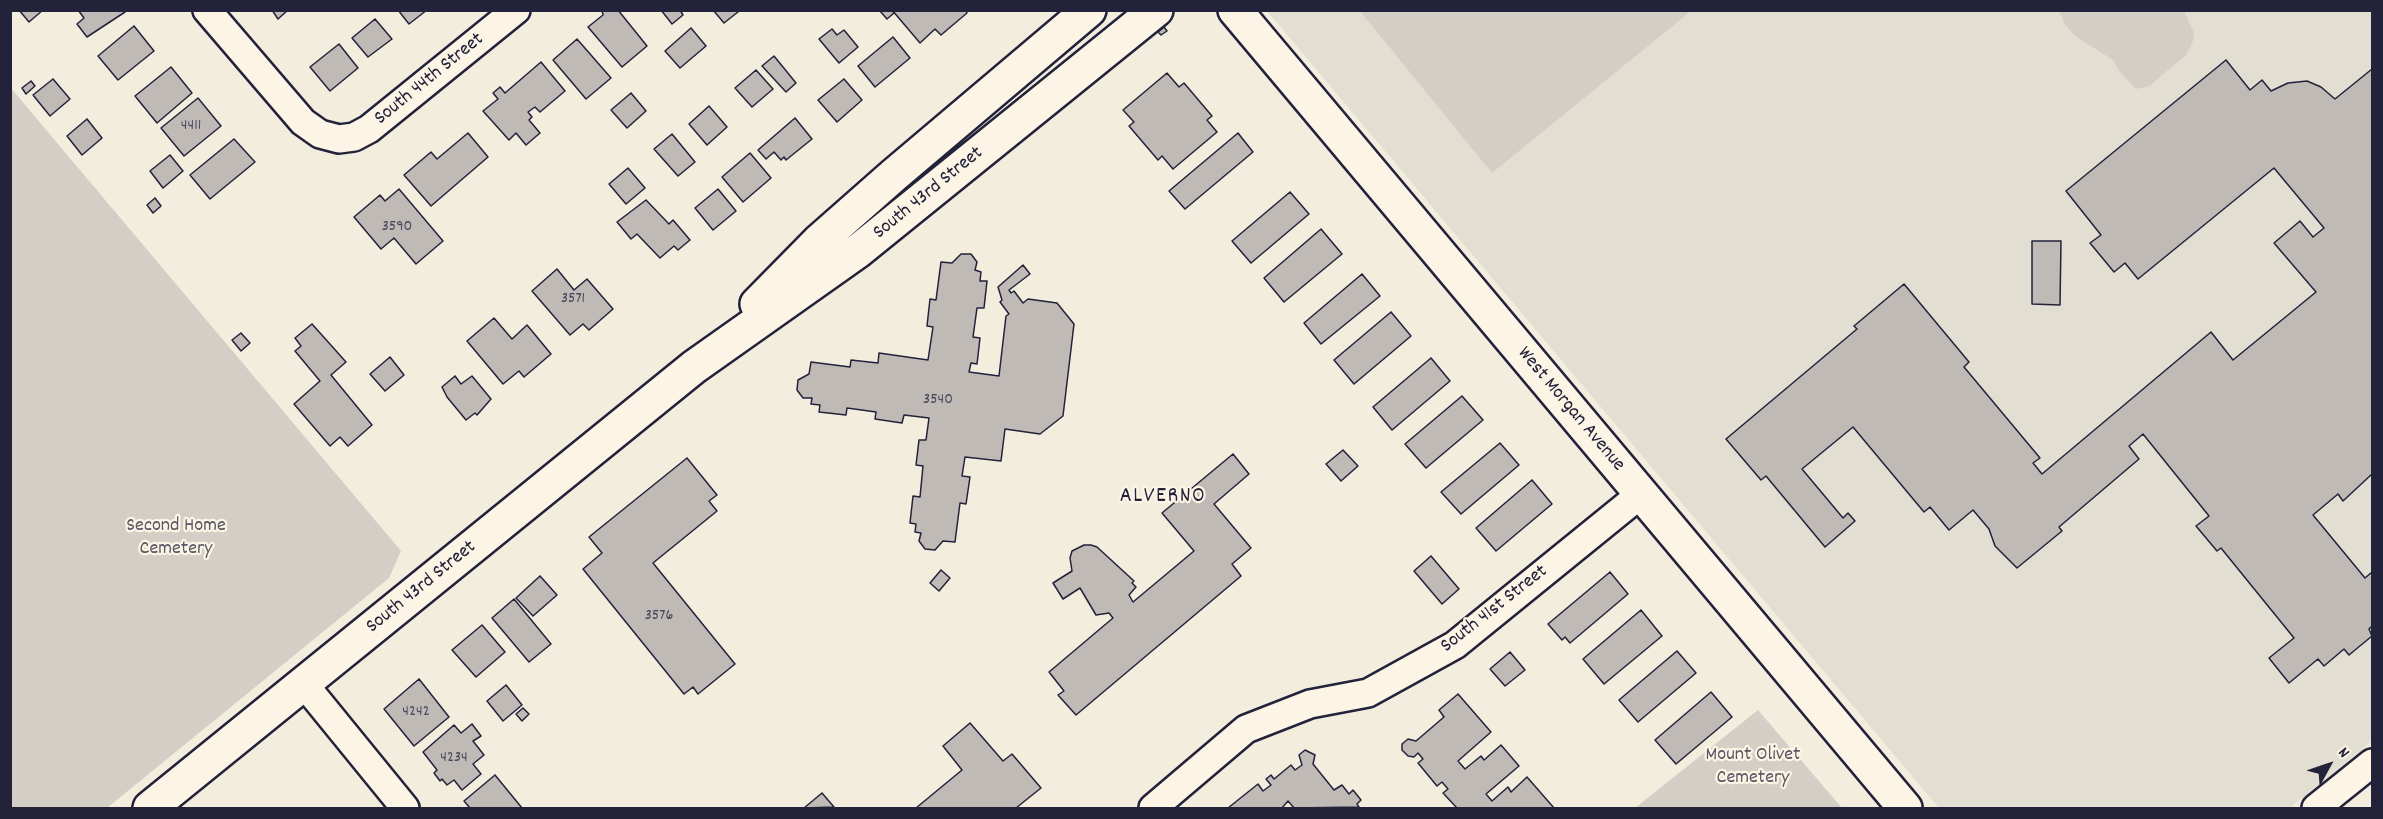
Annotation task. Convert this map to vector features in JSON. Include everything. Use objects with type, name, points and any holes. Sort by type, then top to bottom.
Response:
[{"type":"main road","name":"South 43rd Street","points":[[694,367],[818,242],[1089,10]]},
{"type":"main road","name":"South 43rd Street","points":[[150,808],[694,367],[858,251],[1156,10]]},
{"type":"main road","name":"West Morgan Avenue","points":[[1235,10],[1905,808]]},
{"type":"main road","points":[[1045,47],[1072,79]]},
{"type":"street","name":"South 44th Street","points":[[207,10],[303,122],[320,134],[339,139],[354,137],[369,129],[516,10]]},
{"type":"street","name":"South 41st Street","points":[[1154,808],[1246,729],[1310,704],[1368,693],[1455,645],[1641,494]]},
{"type":"street","points":[[304,684],[405,808]]},
{"type":"street","points":[[2316,808],[2373,763]]},
{"type":"shaded area","points":[[1267,11],[2372,11],[2372,741],[2290,808],[1939,808]]},
{"type":"green space","points":[[1360,11],[1691,11],[1492,173]]},
{"type":"green space","points":[[2059,11],[2184,11],[2194,33],[2193,41],[2186,55],[2149,86],[2136,89],[2120,72],[2113,60],[2075,36],[2065,24]]},
{"type":"green space","name":"Second Home Cemetery","points":[[10,87],[401,551],[389,578],[107,808],[11,808]]},
{"type":"green space","name":"Mount Olivet Cemetery","points":[[1758,710],[1842,808],[1635,808]]},
{"type":"building","points":[[19,10],[43,10],[29,22]]},
{"type":"building","points":[[78,10],[124,10],[125,12],[87,37],[77,24],[84,18]]},
{"type":"building","points":[[272,10],[288,10],[278,19]]},
{"type":"building","points":[[398,10],[427,10],[409,24]]},
{"type":"building","points":[[602,10],[618,10],[647,46],[622,67],[588,27],[603,15]]},
{"type":"building","points":[[661,10],[680,10],[683,15],[672,24]]},
{"type":"building","points":[[713,10],[736,10],[738,12],[724,23]]},
{"type":"building","points":[[892,10],[966,10],[967,13],[941,35],[935,29],[920,43]]},
{"type":"building","points":[[892,10],[894,13],[887,19],[880,11]]},
{"type":"building","points":[[375,19],[392,39],[368,57],[352,38]]},
{"type":"building","points":[[134,26],[154,51],[118,80],[98,56]]},
{"type":"building","points":[[1164,27],[1167,31],[1161,35],[1158,32]]},
{"type":"building","points":[[691,28],[706,46],[680,68],[665,51]]},
{"type":"building","points":[[832,29],[837,35],[844,30],[858,47],[839,63],[819,39]]},
{"type":"building","points":[[893,37],[910,58],[875,87],[858,66]]},
{"type":"building","points":[[577,39],[611,78],[586,99],[553,60]]},
{"type":"building","points":[[339,44],[358,68],[330,91],[310,67]]},
{"type":"building","points":[[774,56],[796,83],[786,92],[762,66]]},
{"type":"building","points":[[2226,60],[2250,90],[2262,80],[2271,91],[2288,83],[2307,81],[2321,87],[2335,99],[2372,69],[2372,474],[2343,501],[2338,494],[2313,515],[2365,578],[2372,572],[2372,626],[2369,629],[2372,636],[2349,655],[2344,649],[2324,666],[2318,659],[2289,683],[2269,658],[2294,638],[2221,548],[2217,551],[2196,526],[2209,516],[2143,434],[2129,446],[2139,459],[2059,527],[2062,531],[2017,568],[1995,546],[1989,529],[1973,510],[1949,530],[1930,507],[1924,512],[1853,427],[1802,469],[1843,518],[1848,513],[1855,521],[1825,547],[1766,476],[1761,480],[1726,439],[1857,329],[1854,326],[1904,284],[1969,362],[1964,367],[2040,458],[2033,463],[2042,474],[2211,332],[2233,360],[2316,292],[2274,243],[2300,221],[2313,237],[2324,228],[2274,168],[2138,279],[2125,263],[2114,272],[2090,243],[2101,235],[2066,191]]},
{"type":"building","points":[[541,62],[565,91],[540,112],[535,107],[528,112],[532,117],[529,120],[540,133],[526,145],[516,133],[509,140],[483,111],[498,99],[493,93],[500,87],[505,93]]},
{"type":"building","points":[[171,67],[192,93],[157,123],[135,96]]},
{"type":"building","points":[[756,70],[773,89],[752,107],[735,88]]},
{"type":"building","points":[[1167,73],[1179,87],[1184,83],[1212,116],[1207,120],[1217,132],[1173,169],[1162,156],[1158,160],[1129,126],[1134,122],[1123,110]]},
{"type":"building","points":[[53,79],[70,99],[50,116],[33,95]]},
{"type":"building","points":[[844,79],[862,100],[837,122],[818,100]]},
{"type":"building","points":[[31,81],[35,86],[26,94],[22,88]]},
{"type":"building","points":[[631,93],[646,111],[627,128],[611,110]]},
{"type":"building","points":[[198,98],[221,126],[184,156],[161,128]]},
{"type":"building","points":[[709,106],[727,127],[707,145],[689,124]]},
{"type":"building","points":[[795,118],[812,139],[786,160],[784,157],[781,160],[774,152],[766,159],[758,150]]},
{"type":"building","points":[[87,119],[102,138],[82,155],[67,136]]},
{"type":"building","points":[[468,133],[488,157],[431,206],[404,175],[431,152],[437,159]]},
{"type":"building","points":[[1238,133],[1253,152],[1185,209],[1169,191]]},
{"type":"building","points":[[672,134],[695,162],[678,176],[654,149]]},
{"type":"building","points":[[234,139],[255,162],[210,199],[190,175]]},
{"type":"building","points":[[750,153],[771,178],[743,202],[722,177]]},
{"type":"building","points":[[170,155],[183,171],[163,188],[150,171]]},
{"type":"building","points":[[628,168],[645,188],[626,204],[609,184]]},
{"type":"building","points":[[399,189],[443,241],[416,264],[394,238],[381,249],[354,217],[380,195],[385,201]]},
{"type":"building","points":[[718,189],[736,211],[713,230],[695,208]]},
{"type":"building","points":[[1290,192],[1309,214],[1251,263],[1232,241]]},
{"type":"building","points":[[155,198],[161,206],[153,213],[147,205]]},
{"type":"building","points":[[646,200],[669,224],[673,220],[690,240],[678,250],[674,246],[660,258],[637,234],[631,239],[617,222]]},
{"type":"building","points":[[1321,229],[1342,254],[1284,302],[1264,278]]},
{"type":"building","points":[[2032,241],[2061,241],[2060,305],[2032,304]]},
{"type":"building","points":[[961,254],[971,254],[977,262],[975,270],[981,272],[980,281],[987,281],[984,308],[977,308],[973,337],[980,338],[977,364],[971,363],[969,372],[999,376],[1006,316],[1009,314],[1000,302],[1002,300],[998,287],[1023,265],[1030,274],[1009,290],[1011,293],[1014,291],[1023,303],[1028,299],[1057,303],[1074,324],[1063,416],[1040,434],[1005,429],[1001,461],[965,457],[962,476],[970,477],[966,504],[960,503],[955,542],[943,541],[935,550],[925,549],[919,541],[921,533],[915,532],[916,524],[910,523],[913,496],[920,497],[923,466],[916,465],[919,440],[926,440],[929,418],[904,415],[902,423],[875,419],[876,412],[847,408],[846,415],[819,412],[820,405],[811,404],[812,398],[803,398],[797,390],[798,380],[809,374],[811,362],[850,367],[851,360],[878,363],[879,353],[928,360],[933,327],[927,326],[930,299],[936,300],[941,262],[952,263]]},
{"type":"building","points":[[557,269],[574,290],[587,279],[613,309],[589,330],[583,324],[570,335],[532,291]]},
{"type":"building","points":[[1362,274],[1380,296],[1321,344],[1304,323]]},
{"type":"building","points":[[1391,312],[1411,336],[1354,384],[1334,360]]},
{"type":"building","points":[[494,318],[512,339],[527,325],[551,354],[524,377],[519,371],[503,384],[467,341]]},
{"type":"building","points":[[312,324],[346,362],[331,375],[372,425],[348,446],[340,437],[330,446],[294,404],[320,381],[295,351],[301,346],[295,338]]},
{"type":"building","points":[[241,333],[250,343],[241,351],[232,340]]},
{"type":"building","points":[[390,357],[404,375],[385,391],[370,374]]},
{"type":"building","points":[[1431,358],[1450,381],[1392,430],[1373,407]]},
{"type":"building","points":[[455,376],[461,384],[472,376],[491,399],[477,415],[475,413],[466,420],[447,397],[442,387]]},
{"type":"building","points":[[1462,396],[1483,420],[1426,468],[1405,444]]},
{"type":"building","points":[[1500,443],[1519,465],[1461,514],[1441,492]]},
{"type":"building","points":[[1343,450],[1358,466],[1341,481],[1326,464]]},
{"type":"building","points":[[1233,454],[1249,474],[1214,504],[1251,548],[1232,564],[1241,576],[1076,715],[1058,695],[1064,691],[1049,672],[1113,618],[1109,613],[1096,615],[1080,588],[1063,599],[1053,583],[1072,571],[1070,558],[1072,551],[1084,545],[1097,547],[1134,581],[1132,583],[1136,587],[1129,595],[1133,602],[1194,551],[1162,513]]},
{"type":"building","points":[[687,458],[717,495],[709,501],[717,511],[653,563],[735,664],[698,694],[693,687],[684,694],[583,569],[602,553],[589,537]]},
{"type":"building","points":[[1532,480],[1552,504],[1496,551],[1476,528]]},
{"type":"building","points":[[1431,556],[1459,589],[1442,604],[1414,571]]},
{"type":"building","points":[[941,570],[950,578],[939,591],[930,583]]},
{"type":"building","points":[[1610,572],[1628,594],[1570,643],[1565,637],[1562,640],[1548,624]]},
{"type":"building","points":[[540,576],[557,595],[533,616],[516,598]]},
{"type":"building","points":[[514,599],[551,644],[529,662],[492,618]]},
{"type":"building","points":[[1641,610],[1662,636],[1604,684],[1583,659]]},
{"type":"building","points":[[482,625],[505,652],[476,677],[452,650]]},
{"type":"building","points":[[1677,651],[1696,673],[1638,722],[1619,700]]},
{"type":"building","points":[[1510,652],[1525,670],[1505,686],[1490,669]]},
{"type":"building","points":[[419,679],[449,717],[414,746],[384,709]]},
{"type":"building","points":[[506,685],[522,705],[503,721],[487,701]]},
{"type":"building","points":[[1711,692],[1732,717],[1676,764],[1655,740]]},
{"type":"building","points":[[1458,694],[1491,732],[1458,761],[1465,769],[1481,756],[1484,760],[1501,745],[1519,766],[1486,794],[1492,801],[1508,787],[1511,792],[1527,777],[1554,808],[1457,808],[1443,793],[1448,789],[1442,782],[1437,786],[1418,763],[1423,759],[1418,753],[1414,757],[1408,756],[1402,750],[1402,744],[1408,739],[1416,741],[1444,717],[1439,710]]},
{"type":"building","points":[[523,708],[529,714],[522,721],[516,714]]},
{"type":"building","points":[[970,723],[1003,761],[1012,754],[1041,788],[1016,808],[916,808],[962,770],[943,746]]},
{"type":"building","points":[[472,724],[481,736],[473,741],[484,755],[473,764],[481,774],[462,790],[454,780],[447,785],[442,779],[440,781],[434,773],[437,770],[423,752],[454,725],[461,733]]},
{"type":"building","points":[[1305,750],[1315,755],[1313,764],[1334,790],[1342,785],[1349,794],[1353,790],[1361,800],[1357,804],[1359,807],[1294,808],[1288,801],[1282,808],[1228,808],[1258,784],[1263,791],[1271,785],[1266,779],[1271,775],[1274,779],[1291,765],[1295,770],[1302,765],[1299,755]]},
{"type":"building","points":[[495,775],[522,808],[470,808],[464,801]]},
{"type":"building","points":[[822,793],[834,807],[804,808]]},
{"type":"district","name":"ALVERNO","points":[[1163,498]]}]
